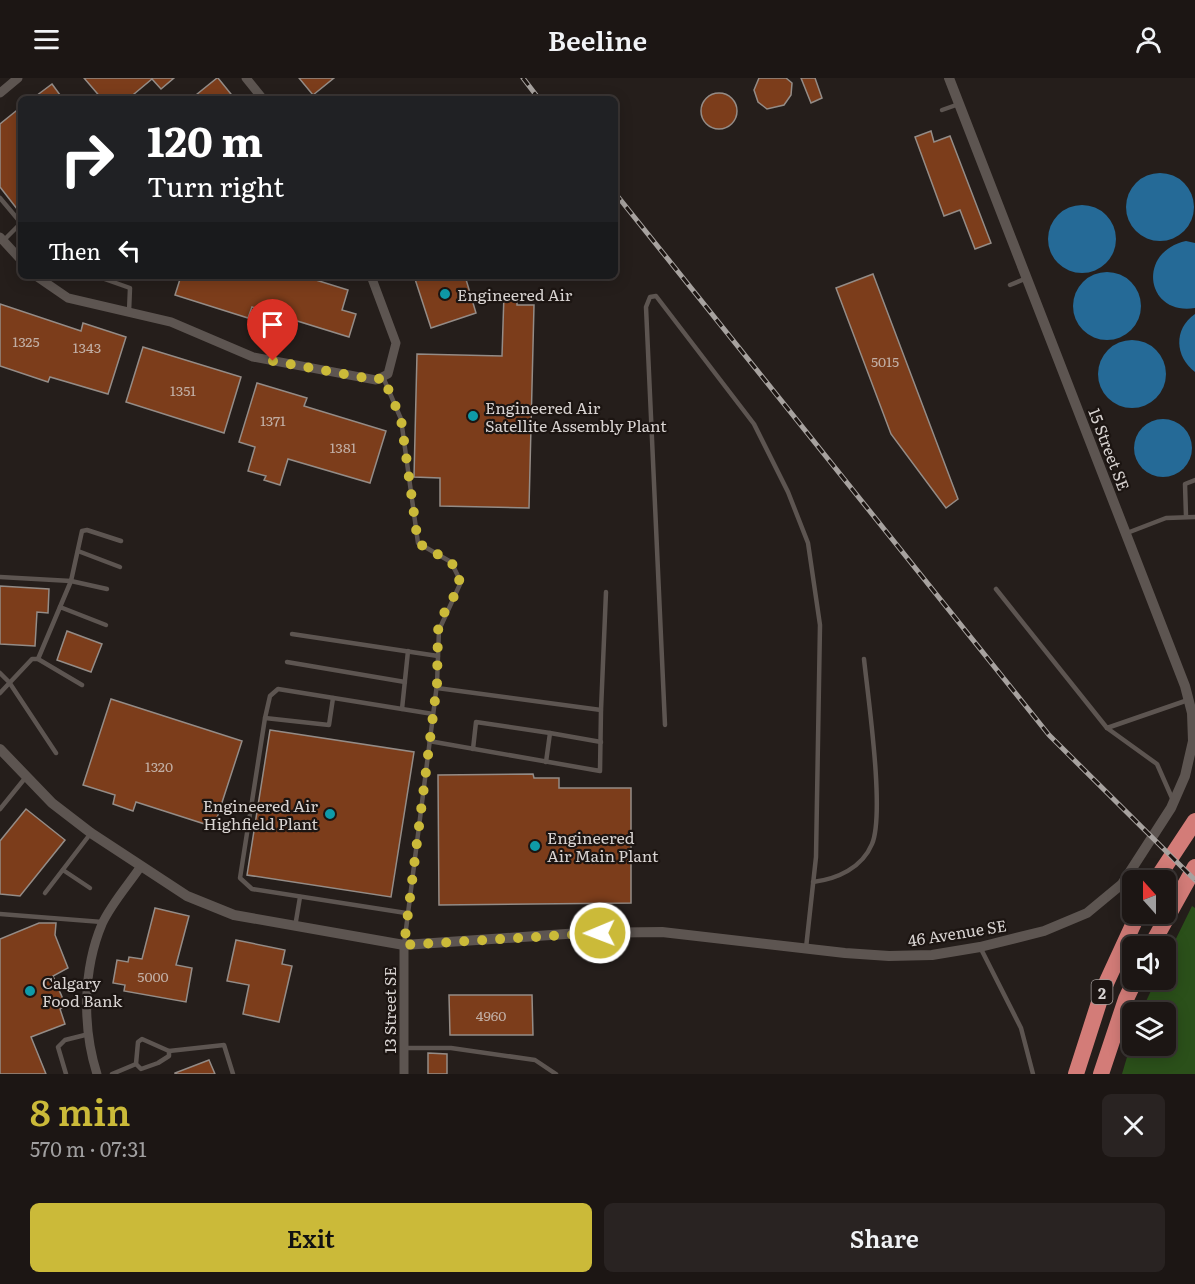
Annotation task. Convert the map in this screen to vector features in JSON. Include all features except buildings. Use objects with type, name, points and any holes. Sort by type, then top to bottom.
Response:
[{"type":"highway","points":[[1163,870],[1195,821]]},
{"type":"highway","points":[[1157,936],[1195,867]]},
{"type":"highway","name":"2","points":[[1076,1074],[1103,990],[1133,924]]},
{"type":"highway","name":"2","points":[[1101,1074],[1130,990]]},
{"type":"street","points":[[0,93],[18,78]]},
{"type":"street","points":[[246,78],[261,96]]},
{"type":"street","name":"15 Street SE","points":[[949,78],[1127,533],[1188,700],[1193,741],[1185,776],[1155,834]]},
{"type":"street","points":[[2,239],[18,257]]},
{"type":"street","points":[[40,279],[68,298],[171,322],[253,357],[376,380],[388,374],[396,343],[372,279]]},
{"type":"street","name":"46 Avenue SE","points":[[0,749],[26,777],[91,833],[187,896],[234,915],[404,945],[580,933],[662,932],[890,956],[932,955],[980,947],[1044,932],[1087,914],[1122,884],[1155,834]]},
{"type":"street","points":[[97,1074],[90,1051],[88,973],[103,922],[141,866]]},
{"type":"street","name":"13 Street SE","points":[[404,945],[404,1074]]},
{"type":"lane","points":[[942,110],[959,104]]},
{"type":"lane","points":[[0,198],[18,219]]},
{"type":"lane","points":[[2,239],[18,226]]},
{"type":"lane","points":[[1010,285],[1027,278]]},
{"type":"lane","points":[[104,279],[130,288],[129,312]]},
{"type":"lane","points":[[665,725],[646,307],[650,297],[656,296],[754,424],[788,492],[808,543],[820,625],[813,882],[806,948]]},
{"type":"lane","points":[[383,377],[401,419],[418,543],[451,562],[460,577],[456,593],[445,611],[438,630],[436,688],[406,913],[404,945]]},
{"type":"lane","points":[[1186,516],[1185,484],[1195,480]]},
{"type":"lane","points":[[1127,533],[1166,518],[1195,517]]},
{"type":"lane","points":[[38,659],[71,581],[82,531],[87,530],[121,541]]},
{"type":"lane","points":[[78,551],[120,567]]},
{"type":"lane","points":[[0,577],[71,581],[107,589]]},
{"type":"lane","points":[[996,589],[1107,728],[1157,764],[1174,801]]},
{"type":"lane","points":[[429,741],[600,771],[606,592]]},
{"type":"lane","points":[[60,607],[106,625]]},
{"type":"lane","points":[[292,634],[438,656]]},
{"type":"lane","points":[[402,709],[408,651]]},
{"type":"lane","points":[[0,693],[26,661],[38,659],[82,685]]},
{"type":"lane","points":[[813,882],[835,879],[853,868],[872,844],[877,810],[864,659]]},
{"type":"lane","points":[[287,662],[405,682]]},
{"type":"lane","points":[[0,673],[9,682],[56,753]]},
{"type":"lane","points":[[436,688],[601,710]]},
{"type":"lane","points":[[406,913],[252,889],[240,878],[265,718],[270,696],[278,689],[433,714]]},
{"type":"lane","points":[[265,718],[329,725],[333,698]]},
{"type":"lane","points":[[1107,728],[1188,700]]},
{"type":"lane","points":[[474,749],[476,722],[601,742]]},
{"type":"lane","points":[[546,762],[550,733]]},
{"type":"lane","points":[[0,809],[26,777]]},
{"type":"lane","points":[[45,893],[91,833]]},
{"type":"lane","points":[[63,870],[90,888]]},
{"type":"lane","points":[[295,927],[300,897]]},
{"type":"lane","points":[[0,914],[103,922]]},
{"type":"lane","points":[[980,947],[1021,1028],[1033,1074]]},
{"type":"lane","points":[[66,1074],[58,1047],[65,1040],[89,1034]]},
{"type":"lane","points":[[169,1051],[169,1056],[140,1071],[136,1064],[138,1042],[142,1039],[169,1051],[224,1045],[233,1074]]},
{"type":"lane","points":[[404,1048],[451,1048],[536,1060],[556,1074]]},
{"type":"lane","points":[[112,1074],[136,1064]]},
{"type":"green space","points":[[1192,906],[1195,908],[1195,1074],[1122,1074],[1127,1056],[1176,1056],[1176,1002],[1146,1002],[1151,990],[1176,990],[1176,939]]},
{"type":"water","points":[[1160,173],[1173,176],[1184,183],[1191,194],[1194,207],[1191,220],[1184,231],[1173,238],[1160,241],[1147,238],[1136,231],[1129,220],[1126,207],[1129,194],[1136,183],[1147,176]]},
{"type":"water","points":[[1082,205],[1095,208],[1106,215],[1113,226],[1116,239],[1113,252],[1106,263],[1095,270],[1082,273],[1069,270],[1058,263],[1051,252],[1048,239],[1051,226],[1058,215],[1069,208]]},
{"type":"water","points":[[1186,241],[1195,243],[1195,308],[1178,308],[1166,302],[1157,293],[1153,282],[1154,269],[1159,257],[1170,247]]},
{"type":"water","points":[[1107,272],[1120,275],[1131,282],[1138,293],[1141,306],[1138,319],[1131,330],[1120,337],[1107,340],[1094,337],[1083,330],[1076,319],[1073,306],[1076,293],[1083,282],[1094,275]]},
{"type":"water","points":[[1195,314],[1195,372],[1183,359],[1179,343],[1183,327]]},
{"type":"water","points":[[1132,340],[1145,343],[1156,350],[1163,361],[1166,374],[1163,387],[1156,398],[1145,405],[1132,408],[1119,405],[1108,398],[1101,387],[1098,374],[1101,361],[1108,350],[1119,343]]},
{"type":"water","points":[[1163,419],[1174,421],[1184,427],[1190,437],[1192,448],[1190,459],[1184,469],[1174,475],[1163,477],[1152,475],[1142,469],[1136,459],[1134,448],[1136,437],[1142,427],[1152,421]]},
{"type":"railway","points":[[523,78],[537,96]]},
{"type":"railway","points":[[618,197],[1049,735],[1195,880]]},
{"type":"place","name":"Engineered Air","points":[[445,294]]},
{"type":"place","name":"Engineered Air Satellite Assembly Plant","points":[[473,416]]},
{"type":"place","name":"Engineered Air Highfield Plant","points":[[330,814]]},
{"type":"place","name":"Engineered Air Main Plant","points":[[535,846]]},
{"type":"place","name":"Calgary Food Bank","points":[[30,991]]},
{"type":"route","points":[[273,361],[376,380],[383,377],[401,419],[418,543],[451,562],[460,577],[461,582],[445,611],[438,630],[437,684],[406,913],[404,945],[600,933]]}]
